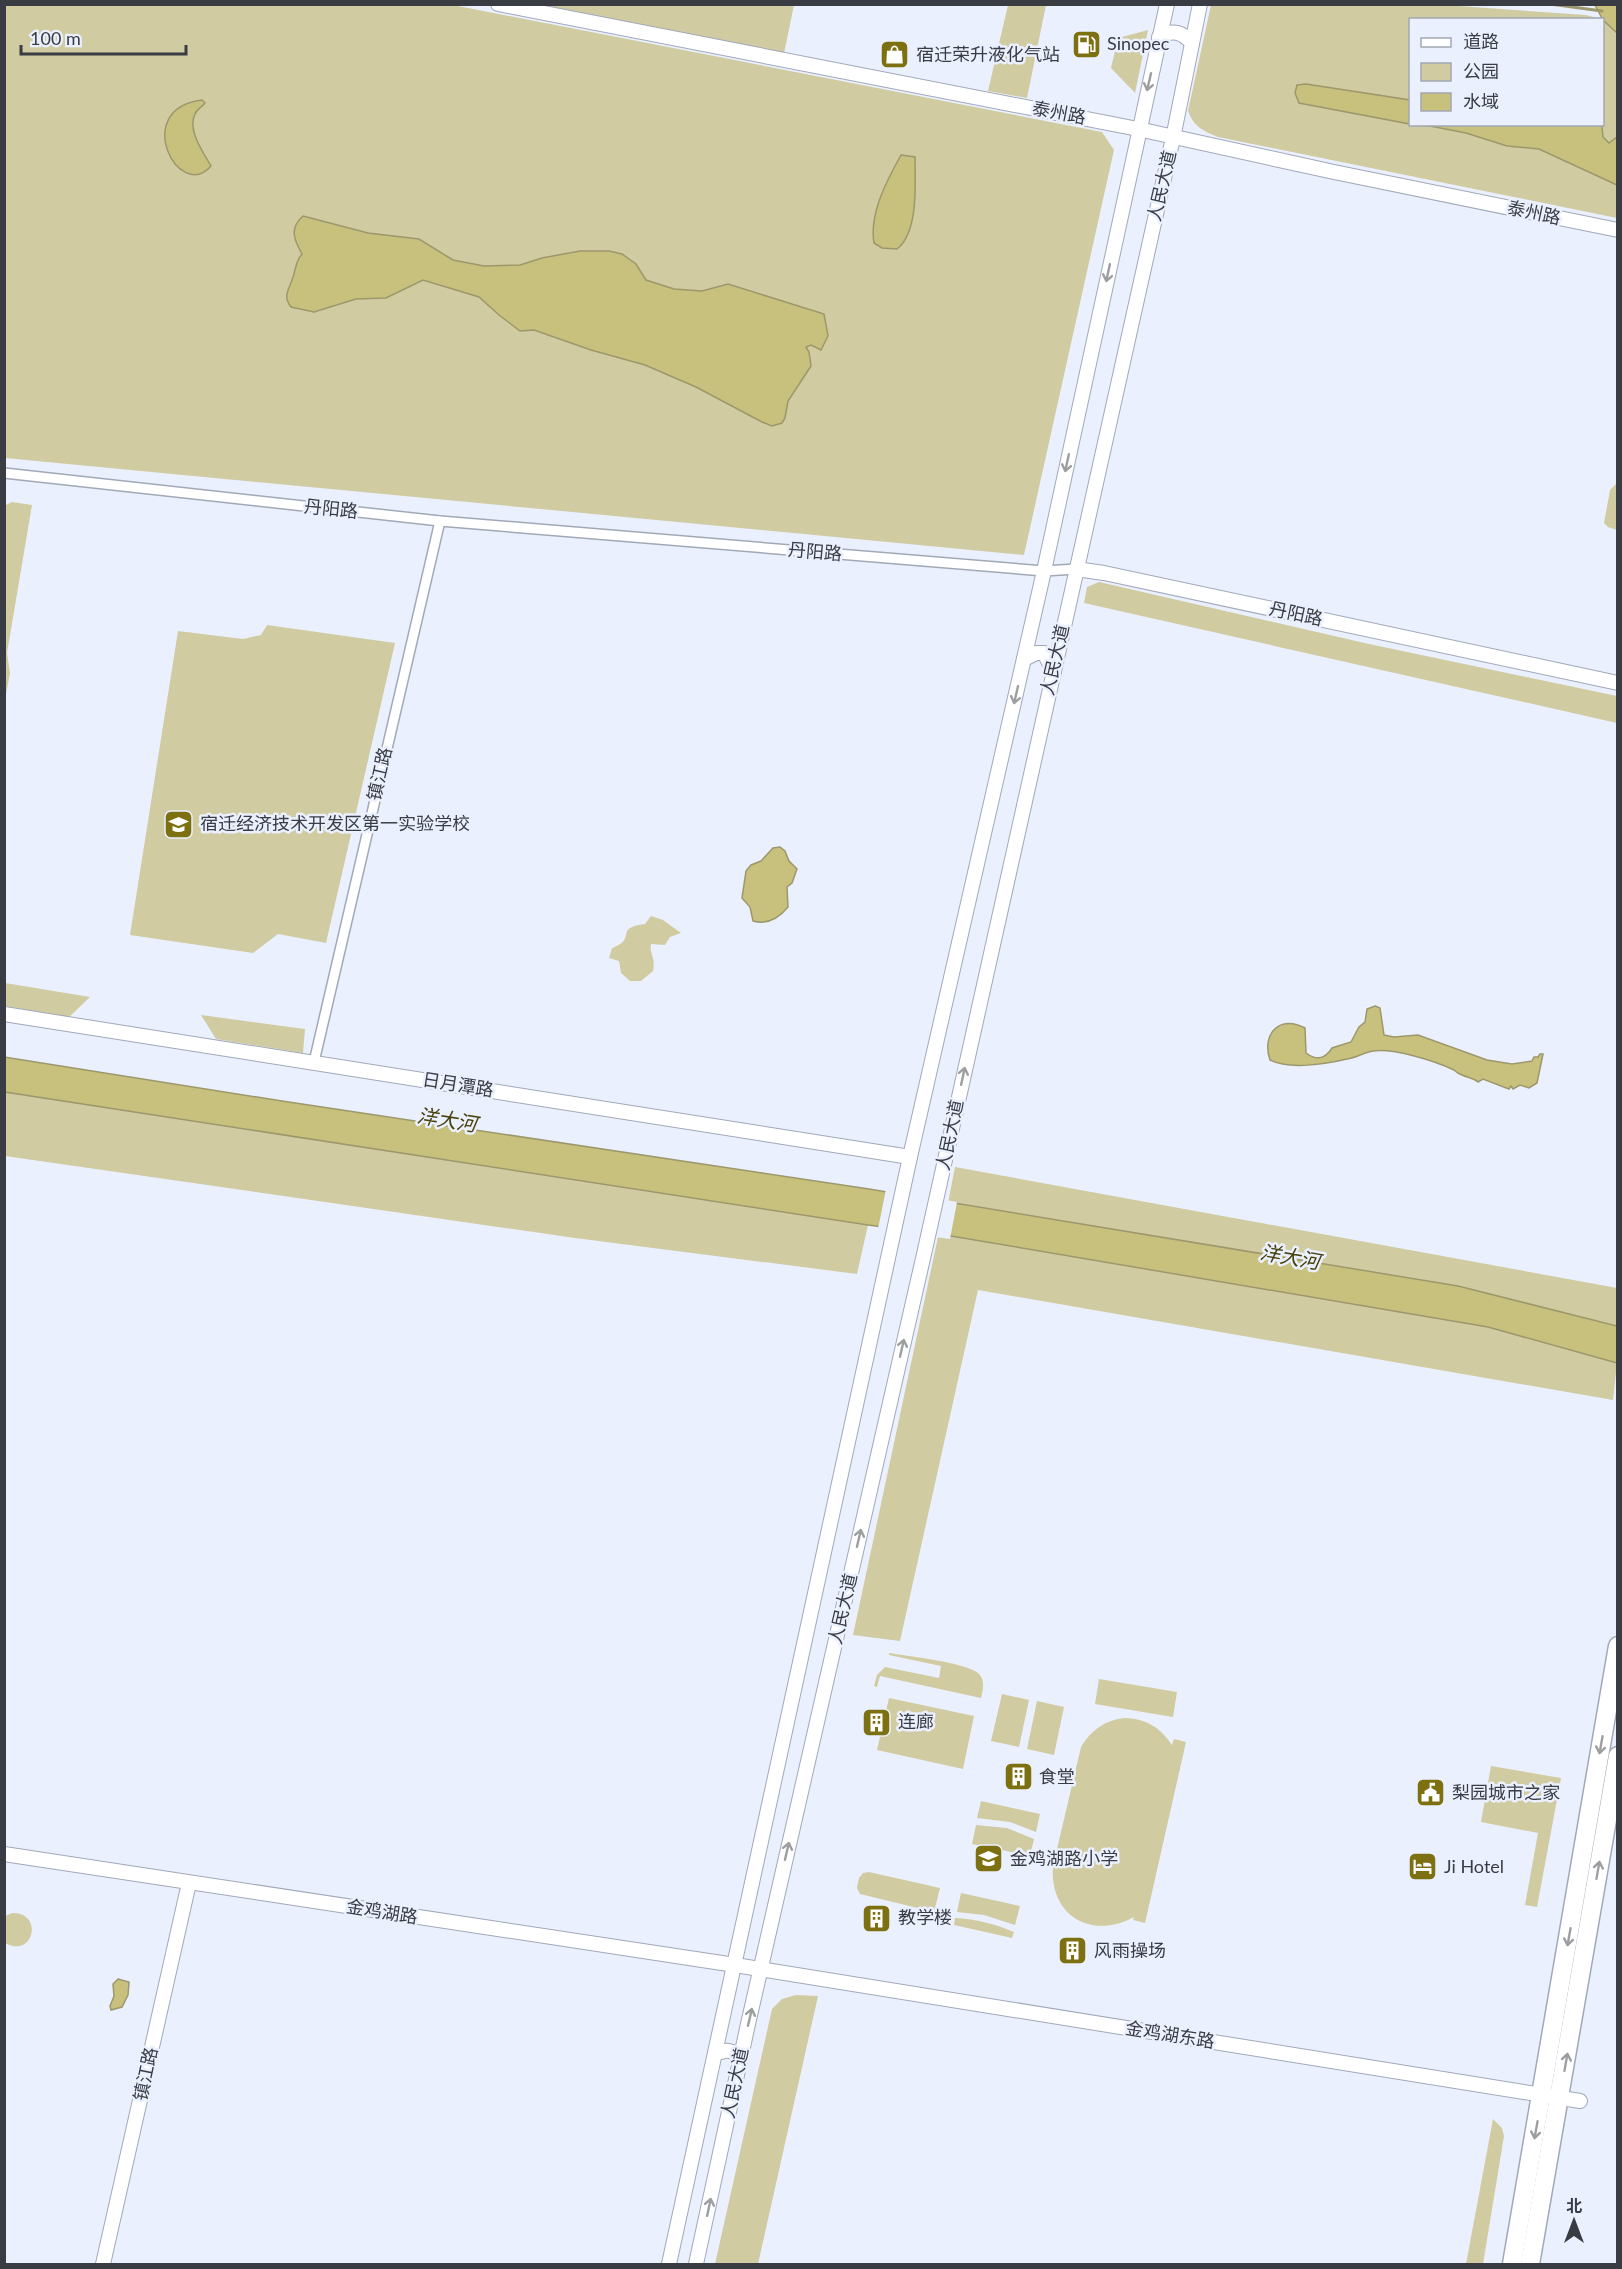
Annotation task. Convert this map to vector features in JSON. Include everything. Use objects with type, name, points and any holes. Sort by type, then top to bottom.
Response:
[{"type":"highway","points":[[1530,2265],[1551,2097],[1613,1702],[1617,1646]]},
{"type":"highway","points":[[1512,2265],[1551,2097],[1617,1756]]},
{"type":"main road","name":"泰州路","points":[[498,4],[1138,129],[1617,230]]},
{"type":"main road","name":"人民大道","points":[[669,2265],[910,1157],[1044,571],[1138,129],[1167,4]]},
{"type":"main road","name":"人民大道","points":[[696,2265],[760,1970],[920,1269],[1173,138],[1200,4]]},
{"type":"main road","points":[[1160,37],[1168,32],[1178,32],[1185,35],[1192,43]]},
{"type":"main road","name":"丹阳路","points":[[1076,569],[1104,573],[1617,683]]},
{"type":"main road","points":[[1024,659],[1036,653],[1044,653],[1053,670]]},
{"type":"main road","name":"日月潭路","points":[[4,1014],[910,1157]]},
{"type":"main road","name":"金鸡湖路","points":[[4,1854],[760,1970]]},
{"type":"main road","name":"镇江路","points":[[103,2265],[189,1883]]},
{"type":"main road","points":[[752,1887],[764,1900],[771,1898],[778,1891]]},
{"type":"main road","name":"金鸡湖东路","points":[[760,1970],[1580,2102]]},
{"type":"main road","points":[[716,2054],[726,2050],[734,2052],[740,2060]]},
{"type":"street","name":"丹阳路","points":[[4,473],[440,521],[1044,571],[1076,569]]},
{"type":"street","name":"镇江路","points":[[314,1062],[440,521]]},
{"type":"green space","points":[[1430,4],[1586,15],[1597,18],[1409,18],[1409,126],[1604,126],[1604,21],[1617,33],[1617,218],[1218,137],[1208,133],[1193,121],[1188,111],[1211,5]]},
{"type":"green space","points":[[4,5],[453,5],[1102,132],[1114,150],[1024,555],[5,458]]},
{"type":"green space","points":[[543,5],[794,5],[784,53]]},
{"type":"green space","points":[[1008,5],[1046,5],[1027,98],[988,91]]},
{"type":"green space","points":[[1148,30],[1135,93],[1111,68],[1118,38]]},
{"type":"green space","points":[[1617,483],[1617,530],[1604,523],[1610,490]]},
{"type":"green space","points":[[12,502],[32,505],[7,653],[10,673],[6,694],[4,693],[4,506]]},
{"type":"green space","points":[[1099,582],[1369,644],[1617,696],[1617,723],[1084,603],[1087,587]]},
{"type":"green space","points":[[267,625],[395,643],[326,943],[278,934],[253,953],[130,935],[178,631],[243,639],[261,635]]},
{"type":"green space","points":[[651,916],[663,920],[681,933],[670,937],[665,945],[651,944],[653,971],[641,981],[630,981],[621,973],[619,961],[609,958],[612,948],[624,941],[630,928],[645,924]]},
{"type":"green space","points":[[5,983],[90,997],[69,1017],[5,1006]]},
{"type":"green space","points":[[201,1015],[305,1029],[303,1053],[216,1039]]},
{"type":"green space","points":[[4,1092],[868,1225],[857,1274],[575,1238],[5,1156]]},
{"type":"green space","points":[[955,1167],[1617,1288],[1617,1326],[1458,1286],[948,1203]]},
{"type":"green space","points":[[951,1236],[1488,1327],[1617,1363],[1613,1400],[978,1290],[900,1641],[853,1635],[938,1237]]},
{"type":"green space","points":[[889,1653],[952,1664],[974,1671],[983,1680],[981,1698],[880,1676],[877,1687],[874,1686],[877,1675],[885,1667],[939,1678],[941,1666],[889,1655]]},
{"type":"green space","points":[[1099,1679],[1177,1692],[1173,1717],[1095,1704]]},
{"type":"green space","points":[[1002,1694],[1029,1700],[1019,1747],[991,1741]]},
{"type":"green space","points":[[889,1698],[974,1716],[963,1769],[877,1750]]},
{"type":"green space","points":[[1037,1701],[1064,1707],[1054,1755],[1027,1749]]},
{"type":"green space","points":[[1125,1718],[1140,1720],[1152,1725],[1163,1733],[1172,1745],[1174,1739],[1186,1742],[1145,1923],[1133,1920],[1134,1917],[1103,1926],[1076,1919],[1066,1910],[1058,1898],[1053,1866],[1081,1747],[1099,1727]]},
{"type":"green space","points":[[1491,1766],[1561,1778],[1537,1907],[1525,1905],[1538,1833],[1481,1822]]},
{"type":"green space","points":[[981,1801],[1040,1814],[1036,1832],[1010,1822],[977,1818]]},
{"type":"green space","points":[[976,1825],[1007,1828],[1034,1839],[1030,1856],[972,1844]]},
{"type":"green space","points":[[869,1872],[940,1888],[934,1912],[860,1894],[857,1888],[859,1878],[863,1873]]},
{"type":"green space","points":[[961,1893],[1020,1906],[1015,1925],[984,1915],[957,1912]]},
{"type":"green space","points":[[12,1913],[22,1915],[31,1926],[31,1934],[23,1945],[15,1946],[5,1943],[5,1916]]},
{"type":"green space","points":[[955,1918],[985,1922],[1014,1932],[1012,1938],[954,1925]]},
{"type":"green space","points":[[796,1995],[818,1996],[758,2264],[715,2264],[772,2009],[782,1999]]},
{"type":"green space","points":[[1493,2119],[1502,2128],[1504,2136],[1483,2264],[1466,2264]]},
{"type":"water","points":[[1595,5],[1617,5],[1617,33],[1604,21],[1604,18]]},
{"type":"water","points":[[1306,84],[1409,100],[1409,124],[1299,103],[1295,93],[1297,85]]},
{"type":"water","points":[[202,100],[205,103],[195,114],[193,127],[197,141],[211,166],[198,174],[186,173],[175,164],[168,150],[165,135],[169,119],[180,107]]},
{"type":"water","points":[[1430,126],[1600,126],[1603,137],[1609,143],[1617,137],[1617,185],[1539,149],[1507,146],[1466,133]]},
{"type":"water","points":[[901,155],[915,157],[912,219],[904,241],[897,249],[882,248],[874,243],[874,221],[880,198]]},
{"type":"water","points":[[303,216],[368,233],[419,239],[453,260],[484,266],[520,265],[542,258],[580,251],[609,251],[622,254],[636,264],[646,280],[674,289],[702,291],[728,284],[824,314],[828,336],[821,350],[811,345],[806,347],[811,366],[788,401],[782,423],[772,426],[696,387],[645,365],[591,350],[534,330],[520,331],[479,297],[423,280],[386,298],[356,299],[314,312],[291,307],[287,294],[302,254],[295,239],[294,230]]},
{"type":"water","points":[[780,847],[797,869],[792,883],[787,887],[788,907],[772,920],[753,921],[750,907],[742,898],[746,871],[751,865],[761,861],[773,848]]},
{"type":"water","points":[[1375,1006],[1380,1008],[1384,1035],[1394,1037],[1418,1035],[1487,1060],[1512,1064],[1532,1061],[1534,1057],[1543,1054],[1537,1083],[1529,1088],[1520,1085],[1513,1089],[1511,1086],[1509,1089],[1483,1079],[1478,1082],[1446,1066],[1392,1051],[1373,1051],[1329,1063],[1308,1065],[1287,1065],[1270,1060],[1268,1042],[1275,1029],[1281,1025],[1296,1024],[1305,1028],[1306,1053],[1320,1058],[1327,1055],[1332,1048],[1351,1042],[1359,1027],[1365,1022],[1367,1009]]},
{"type":"water","points":[[4,1057],[869,1189],[1458,1286],[1617,1326],[1617,1363],[1488,1327],[951,1236],[5,1092]]},
{"type":"water","points":[[118,1979],[129,1982],[128,1995],[122,2007],[111,2010],[110,2006],[114,1996],[113,1984]]},
{"type":"pier","points":[[886,1189],[957,1202],[950,1239],[878,1229]]},
{"type":"waterway","points":[[1550,4],[1602,11]]},
{"type":"place","name":"Sinopec","points":[[1086,44]]},
{"type":"place","name":"宿迁荣升液化气站","points":[[895,55]]},
{"type":"place","name":"宿迁经济技术开发区第一实验学校","points":[[179,824]]},
{"type":"place","name":"连廊","points":[[877,1722]]},
{"type":"place","name":"食堂","points":[[1018,1777]]},
{"type":"place","name":"梨园城市之家","points":[[1431,1793]]},
{"type":"place","name":"金鸡湖路小学","points":[[989,1859]]},
{"type":"place","name":"Ji Hotel","points":[[1423,1867]]},
{"type":"place","name":"教学楼","points":[[877,1918]]},
{"type":"place","name":"风雨操场","points":[[1073,1951]]},
{"type":"water label","name":"洋大河","points":[[447,1120]]},
{"type":"water label","name":"洋大河","points":[[1290,1257]]}]
